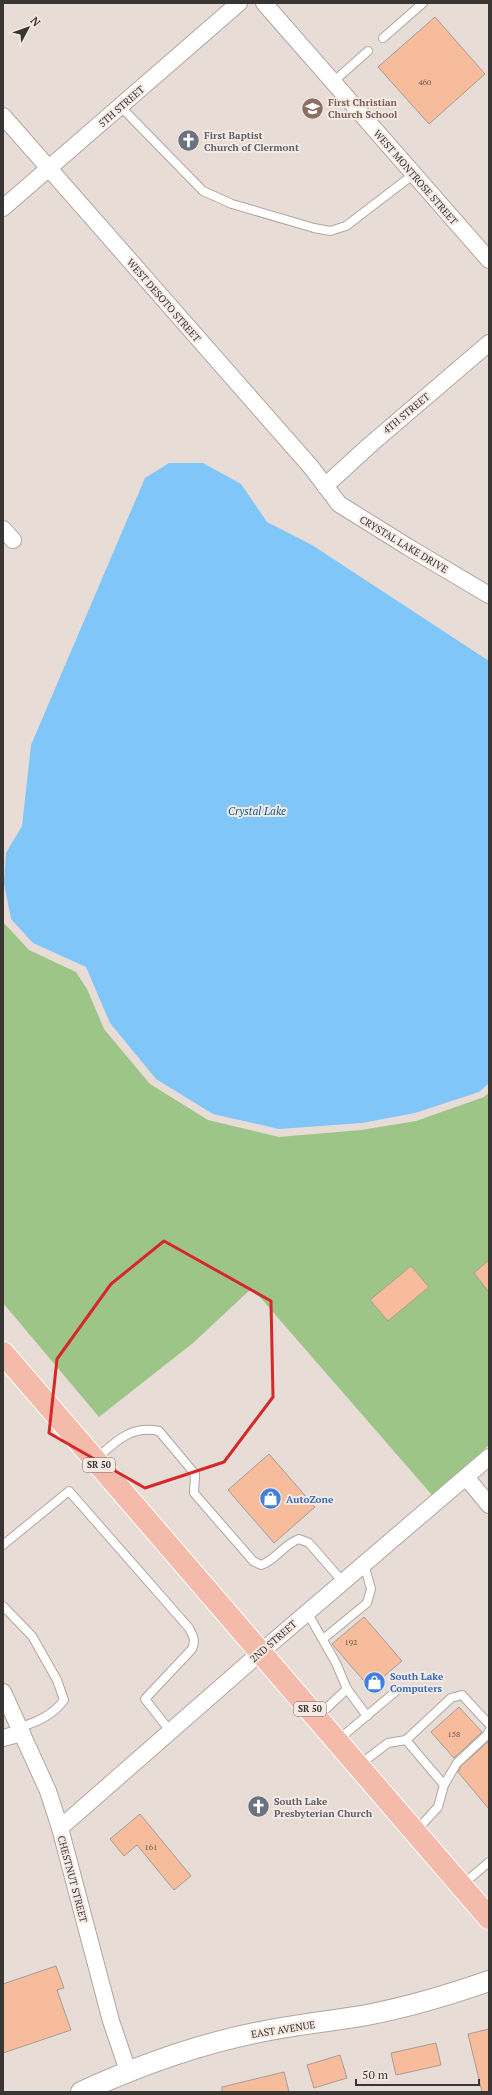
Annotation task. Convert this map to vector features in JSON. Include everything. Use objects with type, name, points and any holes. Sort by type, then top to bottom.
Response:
[{"type":"highway","name":"SR 50","points":[[3,1353],[416,1831],[489,1918]]},
{"type":"street","name":"5TH STREET","points":[[3,208],[239,3]]},
{"type":"street","name":"WEST MONTROSE STREET","points":[[264,3],[489,260]]},
{"type":"street","name":"WEST DESOTO STREET","points":[[3,116],[306,461],[325,486]]},
{"type":"street","name":"4TH STREET","points":[[325,486],[370,444],[489,343]]},
{"type":"street","name":"CRYSTAL LAKE DRIVE","points":[[325,486],[339,504],[489,595]]},
{"type":"street","name":"2ND STREET","points":[[60,1828],[307,1612],[489,1457]]},
{"type":"street","points":[[466,1477],[489,1505]]},
{"type":"street","name":"CHESTNUT STREET","points":[[3,1692],[48,1791],[60,1828],[111,2021],[128,2070]]},
{"type":"street","points":[[3,1738],[21,1731]]},
{"type":"street","name":"EAST AVENUE","points":[[81,2092],[128,2070],[223,2040],[266,2030],[367,2015],[409,2006],[430,2001],[489,1981]]},
{"type":"lane","points":[[383,38],[423,3]]},
{"type":"lane","points":[[333,82],[368,51]]},
{"type":"lane","points":[[120,106],[203,191],[232,204],[314,228],[330,230],[346,226],[414,174]]},
{"type":"lane","points":[[95,1460],[121,1438],[140,1429],[159,1431],[195,1474],[194,1493],[253,1561],[261,1565],[269,1562],[293,1541],[299,1539],[309,1543],[343,1582]]},
{"type":"lane","points":[[3,1545],[68,1491],[189,1628],[193,1636],[195,1643],[192,1649],[145,1699],[170,1731]]},
{"type":"lane","points":[[323,1639],[367,1603],[371,1589],[364,1564]]},
{"type":"lane","points":[[3,1606],[32,1636],[57,1680],[64,1700],[48,1717],[21,1731]]},
{"type":"lane","points":[[307,1612],[323,1639],[347,1689],[366,1716]]},
{"type":"lane","points":[[317,1717],[347,1689]]},
{"type":"lane","points":[[338,1741],[395,1692]]},
{"type":"lane","points":[[359,1766],[388,1744],[406,1740],[451,1698],[462,1695],[489,1724]]},
{"type":"lane","points":[[416,1831],[438,1807],[444,1785],[458,1763],[487,1735],[489,1731]]},
{"type":"lane","points":[[406,1740],[444,1785]]},
{"type":"lane","points":[[461,1885],[489,1862]]},
{"type":"highlighted area","points":[[164,1241],[271,1301],[273,1397],[224,1462],[145,1488],[49,1433],[57,1359],[111,1284]]},
{"type":"green space","points":[[3,920],[4,923],[29,950],[76,972],[87,989],[104,1029],[150,1084],[208,1120],[279,1137],[361,1130],[416,1121],[484,1097],[489,1093],[489,1445],[432,1495],[252,1288],[193,1343],[99,1417],[3,1303]]},
{"type":"water","name":"Crystal Lake","points":[[169,463],[203,463],[241,484],[267,522],[312,545],[489,661],[489,1083],[479,1092],[415,1113],[362,1123],[279,1129],[213,1114],[156,1079],[110,1023],[86,967],[33,943],[11,919],[4,883],[6,853],[22,826],[31,745],[145,478]]},
{"type":"building","points":[[435,17],[485,74],[429,124],[378,67]]},
{"type":"building","points":[[489,1260],[489,1292],[474,1273]]},
{"type":"building","points":[[411,1266],[429,1287],[388,1321],[370,1300]]},
{"type":"building","name":"AutoZone","points":[[269,1454],[315,1507],[274,1543],[228,1490]]},
{"type":"building","points":[[364,1617],[402,1661],[370,1688],[332,1644]]},
{"type":"building","points":[[459,1707],[482,1732],[454,1758],[431,1732]]},
{"type":"building","points":[[489,1741],[489,1809],[458,1772],[461,1766]]},
{"type":"building","points":[[140,1814],[191,1876],[174,1890],[137,1845],[124,1856],[110,1839]]},
{"type":"building","points":[[56,1966],[64,1988],[57,1990],[71,2030],[3,2053],[3,1984]]},
{"type":"building","points":[[489,2029],[489,2092],[482,2092],[468,2034]]},
{"type":"building","points":[[436,2043],[441,2065],[396,2075],[391,2053]]},
{"type":"building","points":[[340,2055],[347,2078],[314,2088],[307,2065]]},
{"type":"building","points":[[284,2072],[289,2092],[222,2092],[222,2087]]},
{"type":"place","name":"First Christian Church School","points":[[312,108]]},
{"type":"place","name":"First Baptist Church of Clermont","points":[[188,141]]},
{"type":"place","name":"AutoZone","points":[[271,1499]]},
{"type":"place","name":"South Lake Computers","points":[[374,1682]]},
{"type":"place","name":"South Lake Presbyterian Church","points":[[259,1807]]}]
